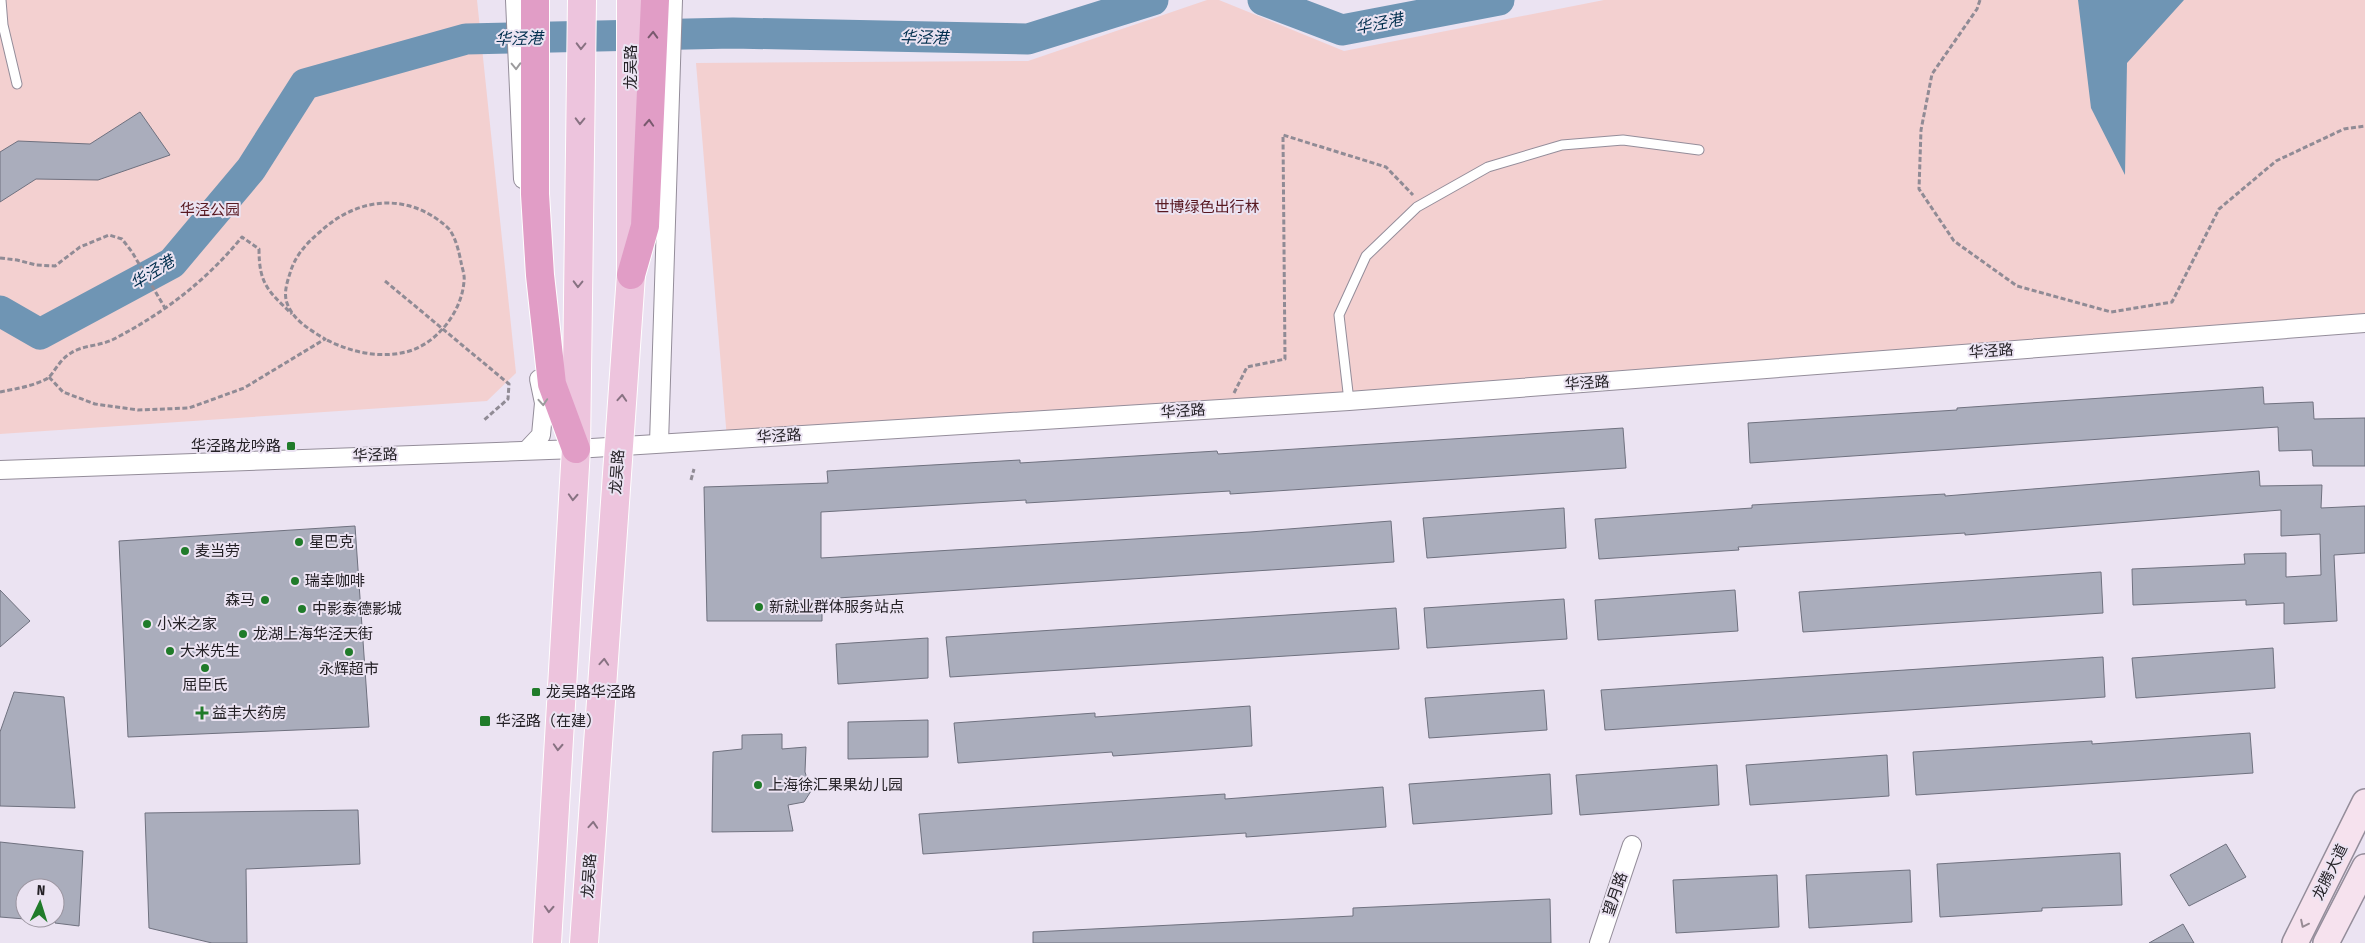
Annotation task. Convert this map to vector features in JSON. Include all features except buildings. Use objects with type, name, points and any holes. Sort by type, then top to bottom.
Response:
[{"type":"highway","points":[[535,0],[535,194],[540,275],[552,384],[576,449]]},
{"type":"highway","points":[[631,275],[645,226],[651,67],[664,9]]},
{"type":"main road","name":"龙吴路","points":[[631,9],[651,67]]},
{"type":"main road","points":[[547,943],[576,449],[582,10]]},
{"type":"main road","name":"龙吴路","points":[[584,943],[631,275]]},
{"type":"main road","name":"龙腾大道","points":[[2295,943],[2365,802]]},
{"type":"main road","name":"龙腾大道","points":[[2326,943],[2365,867]]},
{"type":"street","points":[[514,0],[527,250],[536,365],[544,403],[541,435],[527,450]]},
{"type":"street","points":[[664,9],[674,0]]},
{"type":"street","points":[[651,67],[659,444]]},
{"type":"street","name":"华泾路","points":[[0,470],[576,449],[659,444],[1349,401],[2365,323]]},
{"type":"street","name":"望月路","points":[[1598,943],[1632,845]]},
{"type":"lane","points":[[1,0],[4,24],[17,84]]},
{"type":"lane","points":[[1349,401],[1339,315],[1366,256],[1422,204],[1488,167],[1562,145],[1623,140],[1699,150]]},
{"type":"path","points":[[1980,0],[1977,9],[1932,74],[1921,130],[1919,188],[1954,241],[2017,286],[2111,312],[2172,302],[2219,209],[2276,161],[2344,129],[2365,126]]},
{"type":"path","points":[[1226,408],[1247,367],[1285,359],[1283,135],[1386,167],[1422,204]]},
{"type":"path","points":[[0,392],[23,387],[49,377],[57,364],[72,352],[113,340],[165,308],[207,276],[242,237],[259,250],[259,270],[268,290],[294,316],[308,328],[324,339],[341,347],[380,355],[403,353],[427,343],[441,329],[457,308],[464,280],[458,252],[449,229],[422,209],[396,203],[372,204],[345,213],[307,243],[294,263],[286,284],[286,302],[294,316]]},
{"type":"path","points":[[0,258],[36,265],[55,266],[80,247],[109,235],[122,239],[132,252],[165,308]]},
{"type":"path","points":[[385,281],[509,384],[508,399],[484,420]]},
{"type":"path","points":[[49,377],[63,392],[95,404],[138,410],[189,408],[244,388],[324,339]]},
{"type":"path","points":[[691,480],[694,469]]},
{"type":"green space","name":"华泾公园","points":[[0,0],[477,0],[516,373],[487,401],[0,434]]},
{"type":"green space","name":"世博绿色出行林","points":[[1207,0],[1219,0],[1344,51],[1604,0],[2365,0],[2365,321],[727,439],[696,63],[1028,61]]},
{"type":"water","points":[[2078,0],[2184,0],[2127,63],[2125,175],[2091,108]]},
{"type":"waterway","name":"华泾港","points":[[0,311],[40,334],[172,263],[251,169],[305,84],[466,39],[733,33],[1028,39],[1153,0]]},
{"type":"waterway","name":"华泾港","points":[[1263,0],[1342,30],[1499,0]]},
{"type":"place","name":"华泾路龙吟路","points":[[291,446]]},
{"type":"place","name":"星巴克","points":[[299,542]]},
{"type":"place","name":"麦当劳","points":[[185,551]]},
{"type":"place","name":"瑞幸咖啡","points":[[295,581]]},
{"type":"place","name":"森马","points":[[265,600]]},
{"type":"place","name":"新就业群体服务站点","points":[[759,607]]},
{"type":"place","name":"中影泰德影城","points":[[302,609]]},
{"type":"place","name":"小米之家","points":[[147,624]]},
{"type":"place","name":"龙湖上海华泾天街","points":[[243,634]]},
{"type":"place","name":"大米先生","points":[[170,651]]},
{"type":"place","name":"永辉超市","points":[[349,652]]},
{"type":"place","name":"屈臣氏","points":[[205,668]]},
{"type":"place","name":"龙吴路华泾路","points":[[536,692]]},
{"type":"place","name":"益丰大药房","points":[[202,713]]},
{"type":"place","name":"华泾路（在建）","points":[[485,721]]},
{"type":"place","name":"上海徐汇果果幼儿园","points":[[758,785]]}]
